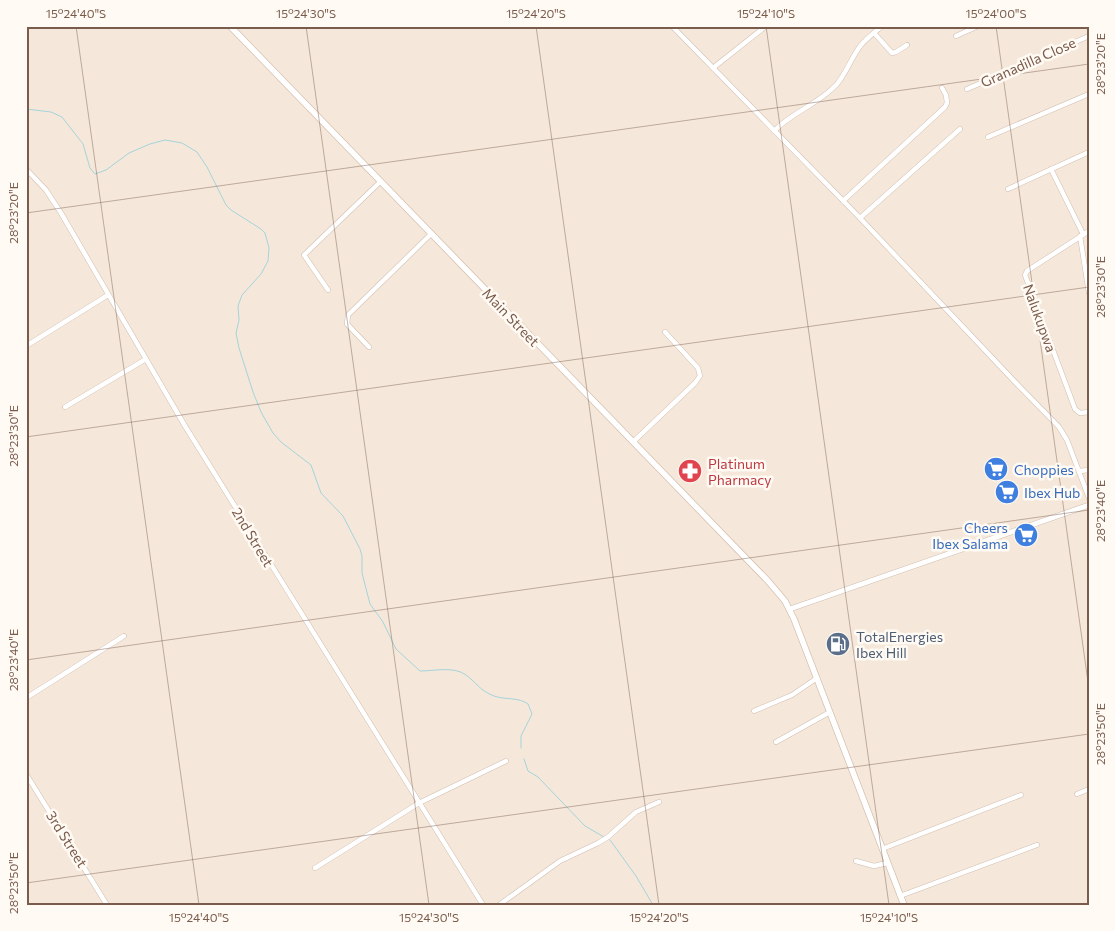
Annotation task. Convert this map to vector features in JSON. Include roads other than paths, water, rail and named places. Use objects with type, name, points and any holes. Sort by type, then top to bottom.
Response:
[{"type":"main road","name":"Main Street","points":[[230,26],[768,580],[790,609],[904,905]]},
{"type":"street","points":[[672,26],[860,218],[1059,426],[1068,440],[1089,498]]},
{"type":"street","points":[[713,68],[766,26]]},
{"type":"street","points":[[774,131],[792,115],[826,94],[837,84],[861,45],[882,26]]},
{"type":"street","points":[[956,36],[978,26]]},
{"type":"street","points":[[874,33],[892,53],[907,45]]},
{"type":"street","name":"Granadilla Close","points":[[967,89],[1089,36]]},
{"type":"street","points":[[843,201],[945,107],[948,103],[942,88]]},
{"type":"street","points":[[988,137],[1089,94]]},
{"type":"street","points":[[860,218],[960,129]]},
{"type":"street","points":[[1008,190],[1089,152]]},
{"type":"street","points":[[1051,169],[1082,235],[1089,293]]},
{"type":"street","name":"2nd Street","points":[[26,170],[46,190],[251,534],[482,905]]},
{"type":"street","points":[[328,290],[304,255],[380,182]]},
{"type":"street","points":[[1082,235],[1089,231]]},
{"type":"street","points":[[369,347],[347,324],[348,315],[431,234]]},
{"type":"street","name":"Nalukupwa","points":[[1082,235],[1027,271],[1025,275],[1075,409],[1080,413],[1089,412]]},
{"type":"street","points":[[26,346],[108,295]]},
{"type":"street","points":[[633,442],[695,384],[700,376],[698,368],[665,332]]},
{"type":"street","points":[[65,407],[146,359]]},
{"type":"street","points":[[1079,471],[1089,470]]},
{"type":"street","points":[[790,609],[1089,505]]},
{"type":"street","points":[[26,698],[124,636]]},
{"type":"street","points":[[754,711],[792,695],[817,678]]},
{"type":"street","points":[[776,742],[830,712]]},
{"type":"street","points":[[314,868],[419,803],[506,762]]},
{"type":"street","name":"3rd Street","points":[[26,774],[107,905]]},
{"type":"street","points":[[1077,794],[1089,789]]},
{"type":"street","points":[[882,849],[1021,795]]},
{"type":"street","points":[[499,905],[560,861],[608,837],[628,817],[658,802]]},
{"type":"street","points":[[900,896],[1037,845]]},
{"type":"street","points":[[856,861],[874,866],[887,863]]},
{"type":"waterway","points":[[26,109],[51,112],[62,117],[83,144],[90,168],[95,174],[106,170],[129,153],[150,144],[165,140],[182,143],[197,152],[207,167],[226,205],[265,233],[269,248],[268,261],[261,274],[242,295],[238,306],[239,320],[236,333],[239,348],[261,412],[273,433],[281,442],[311,465],[321,493],[343,516],[360,549],[362,573],[370,604],[383,622],[396,649],[420,671],[444,670],[461,672],[489,694],[520,700],[528,704],[532,714],[521,736],[521,748]]},
{"type":"waterway","points":[[524,759],[528,771],[538,777],[585,826],[604,837]]},
{"type":"waterway","points":[[610,840],[636,876],[653,905]]},
{"type":"place","name":"Choppies","points":[[996,469]]},
{"type":"place","name":"Platinum Pharmacy","points":[[690,471]]},
{"type":"place","name":"Ibex Hub","points":[[1007,492]]},
{"type":"place","name":"Cheers Ibex Salama","points":[[1026,535]]},
{"type":"place","name":"TotalEnergies Ibex Hill","points":[[838,644]]}]
